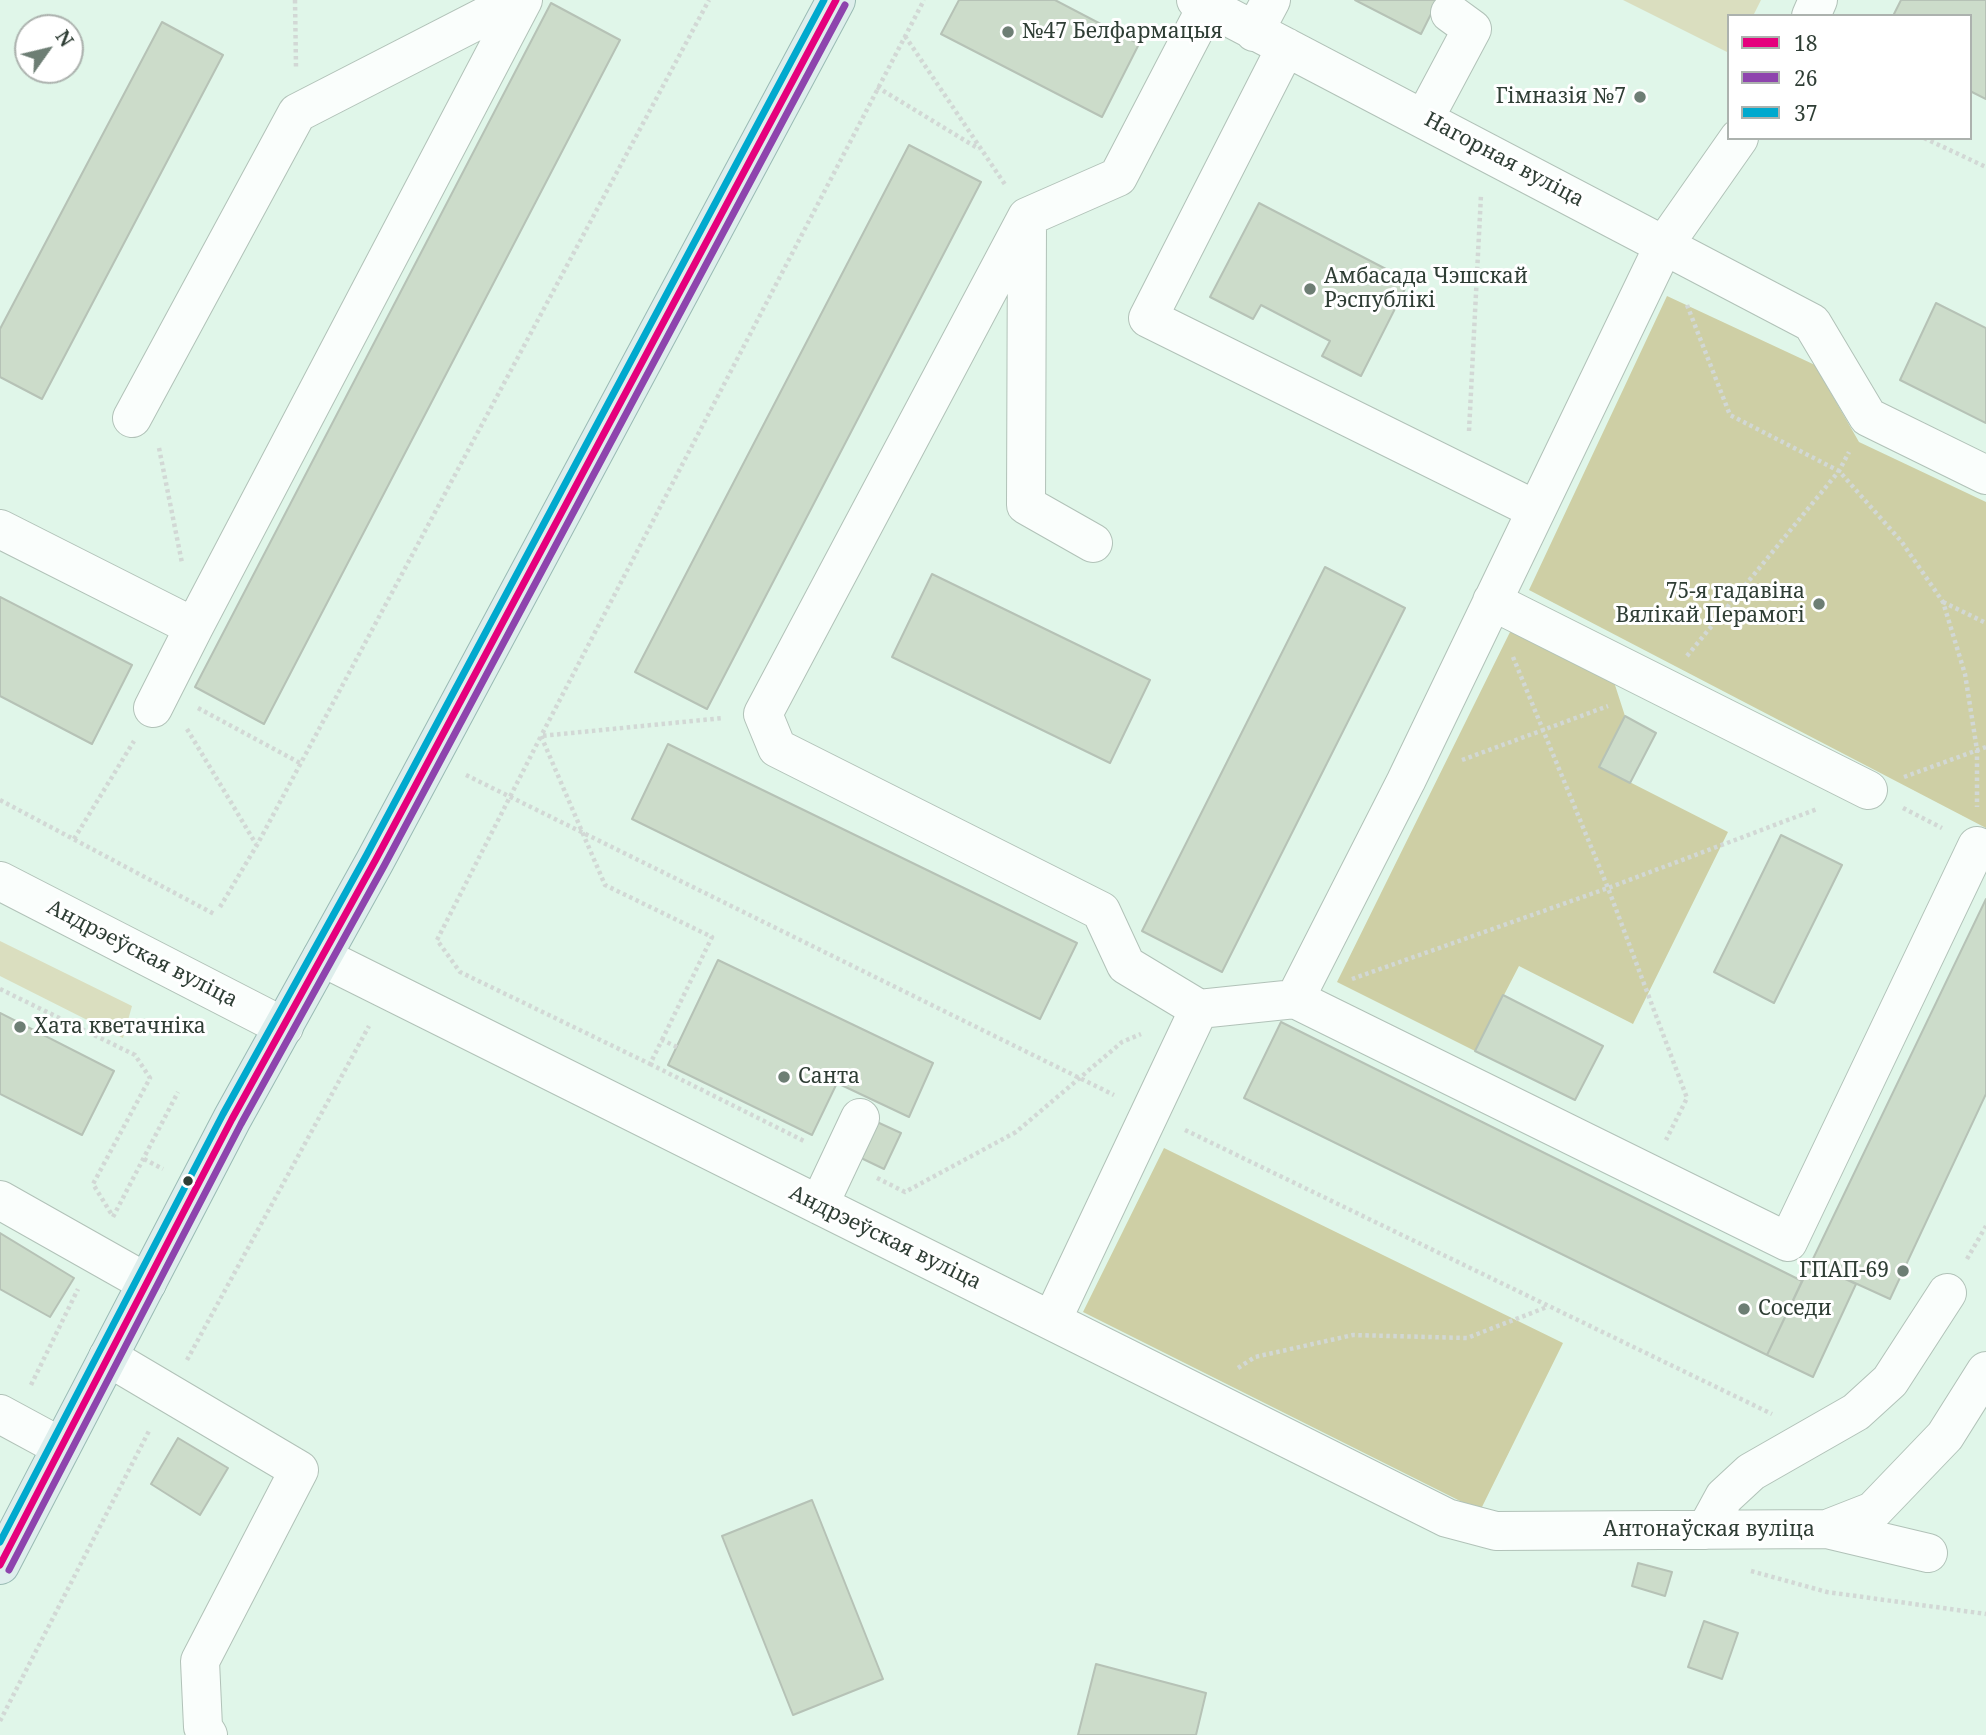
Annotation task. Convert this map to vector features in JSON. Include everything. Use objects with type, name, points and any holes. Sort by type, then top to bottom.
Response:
[{"type":"main road","points":[[0,1565],[232,1119],[432,756],[836,0]]},
{"type":"street","points":[[140,403],[297,113],[517,0]]},
{"type":"street","points":[[158,699],[523,0]]},
{"type":"street","points":[[1201,3],[1118,177],[1027,217],[763,714],[777,748],[1101,911],[1126,965],[1199,1009],[1295,999],[1788,1242],[1982,848]]},
{"type":"street","name":"Нагорная вуліца","points":[[1201,3],[1270,26],[1424,119],[1812,323],[1868,417]]},
{"type":"street","points":[[1424,119],[1472,29],[1450,13]]},
{"type":"street","points":[[1270,26],[1148,318],[1536,510]]},
{"type":"street","points":[[1295,999],[1406,781],[1664,245],[1738,140]]},
{"type":"street","points":[[1027,217],[1026,505],[1093,543]]},
{"type":"street","points":[[1868,417],[1986,475]]},
{"type":"street","points":[[0,528],[194,627]]},
{"type":"street","points":[[1492,601],[1868,790]]},
{"type":"street","name":"Андрэеўская вуліца","points":[[0,881],[284,1027]]},
{"type":"street","name":"Андрэеўская вуліца","points":[[322,957],[1447,1518]]},
{"type":"street","points":[[1052,1321],[1199,1009]]},
{"type":"street","points":[[818,1205],[860,1118]]},
{"type":"street","points":[[0,1200],[148,1283]]},
{"type":"street","points":[[1706,1530],[1724,1497],[1751,1472],[1856,1412],[1890,1381],[1947,1293]]},
{"type":"street","points":[[108,1356],[299,1470],[200,1661],[203,1727],[208,1735]]},
{"type":"street","name":"Антонаўская вуліца","points":[[1447,1518],[1496,1531],[1827,1529],[1873,1511],[1945,1436],[1986,1371]]},
{"type":"street","points":[[7,1417],[61,1447]]},
{"type":"street","points":[[1827,1529],[1928,1553]]},
{"type":"path","points":[[295,0],[297,113]]},
{"type":"path","points":[[220,907],[257,845],[709,0]]},
{"type":"path","points":[[924,0],[508,798],[437,940],[460,972],[905,1192],[1016,1132],[1122,1042],[1144,1032]]},
{"type":"path","points":[[905,36],[1027,217]]},
{"type":"path","points":[[877,87],[982,151]]},
{"type":"path","points":[[1928,140],[1986,167]]},
{"type":"path","points":[[1467,477],[1483,149]]},
{"type":"path","points":[[1664,245],[1730,415],[1839,471],[1901,541],[1943,602],[1965,674],[1977,750],[1982,848],[1868,790]]},
{"type":"path","points":[[140,403],[194,627]]},
{"type":"path","points":[[1406,781],[1663,685],[1839,471],[1868,417]]},
{"type":"path","points":[[1492,601],[1541,730],[1608,888],[1687,1098],[1649,1175]]},
{"type":"path","points":[[1943,602],[1986,623]]},
{"type":"path","points":[[158,699],[300,763]]},
{"type":"path","points":[[74,839],[158,699]]},
{"type":"path","points":[[158,699],[257,845]]},
{"type":"path","points":[[541,736],[763,714]]},
{"type":"path","points":[[541,736],[605,885],[712,937],[650,1064]]},
{"type":"path","points":[[1295,999],[1608,888],[1986,747]]},
{"type":"path","points":[[432,756],[508,798],[1768,1412]]},
{"type":"path","points":[[0,800],[216,915]]},
{"type":"path","points":[[0,989],[135,1055],[150,1078],[93,1184],[113,1217]]},
{"type":"path","points":[[0,1721],[169,1393],[372,1019]]},
{"type":"path","points":[[662,1040],[677,1047]]},
{"type":"path","points":[[7,1417],[178,1092]]},
{"type":"path","points":[[1198,1395],[1255,1357],[1353,1335],[1467,1338],[1548,1306]]},
{"type":"path","points":[[1706,1530],[1755,1574],[1827,1592],[1986,1614]]},
{"type":"green space","points":[[1623,0],[1761,0],[1754,14],[1727,14],[1727,52]]},
{"type":"green space","points":[[1667,296],[1815,365],[1859,442],[1986,502],[1986,828],[1529,590]]},
{"type":"green space","points":[[1511,630],[1614,682],[1625,716],[1600,767],[1728,832],[1633,1024],[1519,966],[1475,1051],[1337,982]]},
{"type":"green space","points":[[0,941],[132,1006],[123,1038],[0,976]]},
{"type":"green space","points":[[1164,1148],[1563,1343],[1480,1511],[1083,1312]]},
{"type":"building","points":[[959,0],[1055,0],[1139,44],[1102,117],[941,34]]},
{"type":"building","points":[[1355,0],[1438,0],[1421,34]]},
{"type":"building","points":[[1901,0],[1986,0],[1986,99],[1972,92],[1972,14],[1894,14]]},
{"type":"building","points":[[551,3],[620,40],[264,724],[195,687]]},
{"type":"building","points":[[162,22],[223,55],[42,399],[0,377],[0,329]]},
{"type":"building","points":[[909,145],[981,182],[707,709],[635,672]]},
{"type":"building","name":"Амбасада Чэшскай Рэспублікі","points":[[1259,203],[1409,281],[1361,376],[1322,356],[1330,341],[1261,305],[1253,319],[1210,297]]},
{"type":"building","points":[[1936,303],[1986,328],[1986,423],[1900,380]]},
{"type":"building","points":[[1325,567],[1405,608],[1222,972],[1142,931]]},
{"type":"building","points":[[932,574],[1150,680],[1110,763],[892,657]]},
{"type":"building","points":[[0,597],[132,665],[92,744],[0,696]]},
{"type":"building","points":[[1625,716],[1656,733],[1630,783],[1599,767]]},
{"type":"building","points":[[668,744],[1077,943],[1040,1019],[632,819]]},
{"type":"building","points":[[1781,835],[1842,865],[1774,1003],[1714,972]]},
{"type":"building","points":[[1986,899],[1986,1094],[1890,1299],[1811,1263]]},
{"type":"building","points":[[718,960],[933,1063],[909,1117],[837,1083],[812,1135],[668,1065]]},
{"type":"building","points":[[1503,995],[1603,1046],[1575,1100],[1475,1051]]},
{"type":"building","points":[[0,1013],[114,1071],[82,1135],[0,1094]]},
{"type":"building","points":[[1281,1022],[1802,1281],[1767,1355],[1244,1098]]},
{"type":"building","points":[[877,1122],[901,1133],[884,1169],[861,1158]]},
{"type":"building","points":[[0,1233],[74,1278],[50,1317],[0,1289]]},
{"type":"building","points":[[1811,1263],[1856,1284],[1813,1377],[1767,1355]]},
{"type":"building","points":[[178,1438],[228,1468],[200,1515],[151,1484]]},
{"type":"building","points":[[812,1500],[883,1679],[793,1715],[722,1536]]},
{"type":"building","points":[[1638,1563],[1672,1572],[1665,1596],[1632,1586]]},
{"type":"building","points":[[1704,1621],[1738,1633],[1722,1679],[1688,1667]]},
{"type":"building","points":[[1096,1664],[1206,1693],[1196,1735],[1078,1735]]},
{"type":"transit line","name":"37","points":[[0,1542],[223,1114],[366,856],[824,0]]},
{"type":"transit line","name":"18","points":[[0,1565],[232,1119],[375,861],[836,0]]},
{"type":"transit line","name":"26","points":[[9,1570],[241,1124],[384,866],[845,5]]},
{"type":"place","name":"№47 Белфармацыя","points":[[1008,32]]},
{"type":"place","name":"Гімназія №7","points":[[1640,97]]},
{"type":"place","name":"Амбасада Чэшскай Рэспублікі","points":[[1310,289]]},
{"type":"place","name":"75-я гадавіна Вялікай Перамогі","points":[[1819,604]]},
{"type":"place","name":"Хата кветачніка","points":[[20,1027]]},
{"type":"place","name":"Санта","points":[[784,1077]]},
{"type":"place","name":"ГПАП-69","points":[[1903,1271]]},
{"type":"place","name":"Соседи","points":[[1744,1309]]}]
